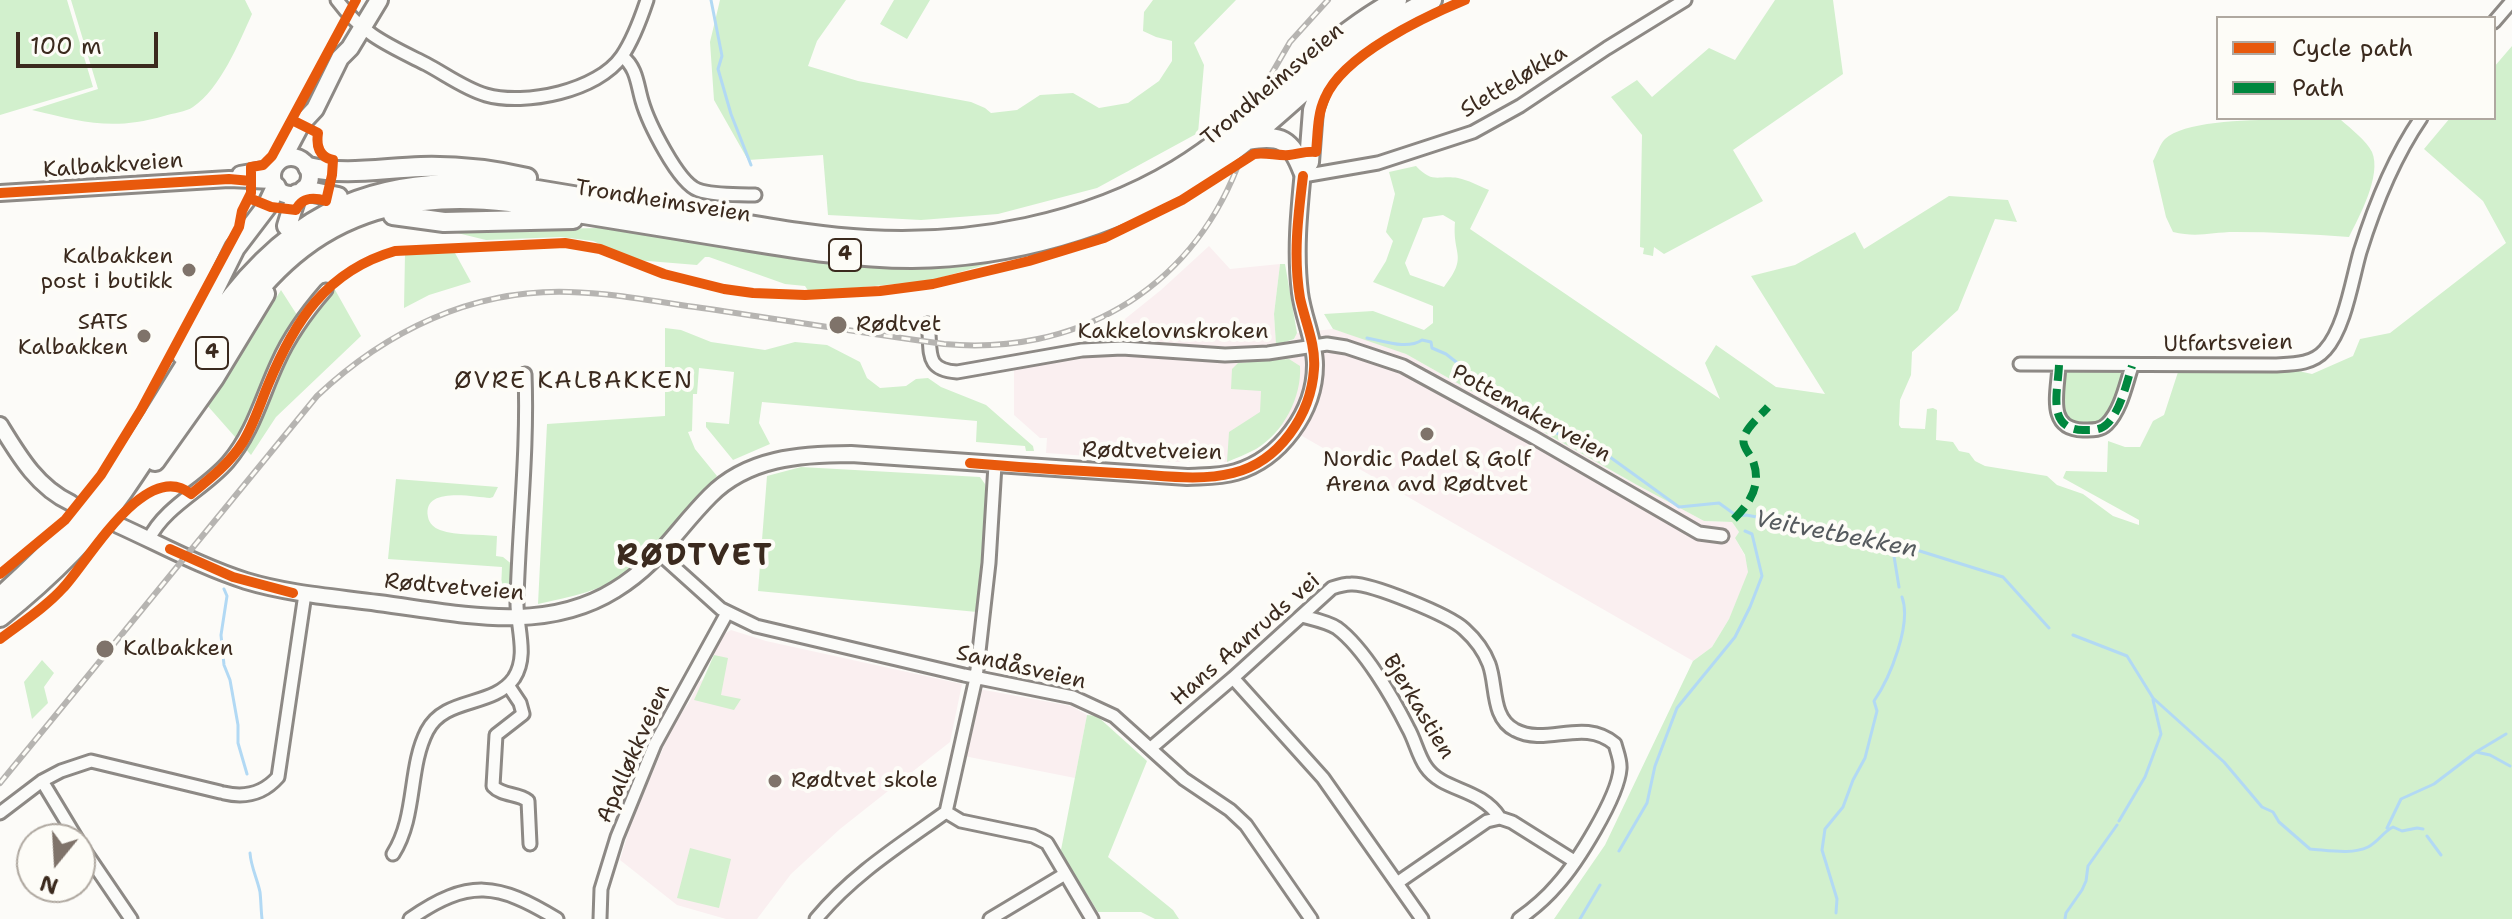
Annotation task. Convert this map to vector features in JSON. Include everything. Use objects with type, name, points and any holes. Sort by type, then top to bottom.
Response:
[{"type":"highway","name":"Trondheimsveien","points":[[0,617],[74,551],[124,490],[247,302],[286,260],[328,231],[381,208],[447,198],[599,208],[863,240],[941,239],[1041,224],[1106,203],[1189,163],[1246,121],[1336,40],[1397,0]]},
{"type":"highway","name":"Trondheimsveien","points":[[0,597],[44,558],[80,519],[125,461],[243,282],[290,238],[338,208],[393,190],[445,182],[513,186],[599,208],[831,253],[891,258],[968,254],[1044,240],[1112,218],[1197,177],[1248,140],[1372,34],[1432,0]]},
{"type":"highway","points":[[1303,173],[1309,162],[1317,96],[1329,68]]},
{"type":"highway","points":[[1248,140],[1269,137],[1283,140],[1296,153],[1303,173]]},
{"type":"highway","points":[[305,163],[333,172],[440,166],[482,169],[525,177],[599,208]]},
{"type":"highway","points":[[165,399],[186,343],[235,248],[267,206],[276,173]]},
{"type":"highway","points":[[287,226],[301,192],[338,197]]},
{"type":"highway","points":[[393,215],[444,222],[559,221],[599,208]]},
{"type":"highway","points":[[124,490],[143,474],[171,441],[250,323],[265,294]]},
{"type":"main road","points":[[358,25],[367,0]]},
{"type":"main road","points":[[276,173],[285,194],[301,192],[310,182],[303,142],[315,109],[340,58],[343,43],[379,0]]},
{"type":"main road","points":[[276,173],[301,124],[315,109]]},
{"type":"main road","points":[[276,173],[295,157],[305,163]]},
{"type":"street","points":[[337,0],[358,25],[471,89],[504,98],[541,98],[601,75],[622,56],[647,0]]},
{"type":"street","name":"Sletteløkka","points":[[1303,173],[1378,163],[1473,132],[1520,106],[1685,0]]},
{"type":"street","points":[[2496,20],[2512,1]]},
{"type":"street","points":[[622,56],[634,69],[654,133],[689,184],[702,191],[755,195]]},
{"type":"street","name":"Utfartsveien","points":[[2020,364],[2288,365],[2308,361],[2325,350],[2337,328],[2390,170],[2420,120]]},
{"type":"street","name":"Kalbakkveien","points":[[0,193],[229,179],[245,172],[276,173]]},
{"type":"street","name":"Rødtvetveien","points":[[118,525],[233,577],[266,587],[474,616],[518,619],[558,613],[600,599],[661,555],[721,486],[734,477],[776,461],[813,454],[851,454],[1187,477],[1220,475],[1245,469],[1270,455],[1288,436],[1300,418],[1312,385],[1315,365],[1300,296],[1296,246],[1303,173]]},
{"type":"street","points":[[149,539],[161,523],[219,471],[241,446],[282,352],[326,290]]},
{"type":"street","name":"Kakkelovnskroken","points":[[928,324],[934,365],[944,371],[957,372],[1082,350],[1122,348],[1225,355],[1268,353],[1312,346]]},
{"type":"street","name":"Pottemakerveien","points":[[1312,346],[1327,344],[1346,347],[1403,366],[1699,533],[1722,536]]},
{"type":"street","points":[[2059,365],[2057,400],[2060,422],[2069,429],[2080,430],[2106,426],[2132,366]]},
{"type":"street","points":[[393,854],[403,835],[421,748],[428,729],[450,708],[501,691],[520,666],[517,604],[526,438],[525,374]]},
{"type":"street","points":[[1,431],[41,483],[71,503]]},
{"type":"street","points":[[816,919],[836,895],[867,868],[946,812],[976,678],[989,563],[995,465]]},
{"type":"street","name":"Sandåsveien","points":[[661,555],[727,613],[756,626],[976,678],[1073,697],[1114,716],[1184,779],[1230,810],[1246,825],[1311,919]]},
{"type":"street","name":"Hans Aanruds vei","points":[[1151,748],[1332,588],[1351,584],[1373,586],[1462,626],[1489,664],[1499,715],[1512,729],[1530,735],[1596,733],[1615,744],[1621,766],[1617,784],[1574,861],[1558,884],[1519,919]]},
{"type":"street","points":[[0,813],[42,781],[91,761],[222,793],[252,794],[269,786],[278,777],[305,594]]},
{"type":"street","name":"Apalløkkveien","points":[[600,919],[601,889],[617,837],[655,744],[727,613]]},
{"type":"street","name":"Bjerkastien","points":[[1302,616],[1335,627],[1363,654],[1409,728],[1425,767],[1446,784],[1460,787],[1492,806],[1500,818],[1512,822],[1574,861]]},
{"type":"street","points":[[1233,678],[1323,778],[1422,919]]},
{"type":"street","points":[[508,685],[523,714],[496,735],[493,786],[528,801],[530,844]]},
{"type":"street","points":[[42,781],[67,823]]},
{"type":"street","points":[[946,812],[961,821],[1043,840],[1052,847],[1092,919]]},
{"type":"street","points":[[1397,883],[1487,821],[1500,818]]},
{"type":"street","points":[[96,867],[131,919]]},
{"type":"street","points":[[990,919],[1065,874]]},
{"type":"street","points":[[410,919],[451,895],[485,890],[519,898],[557,919]]},
{"type":"shaded area","points":[[1209,246],[1230,269],[1280,264],[1274,314],[1276,344],[1294,340],[1297,333],[1333,329],[1383,344],[1704,521],[1732,522],[1739,532],[1735,538],[1749,572],[1729,619],[1712,647],[1693,661],[1283,425],[1258,448],[1227,462],[1172,462],[1046,453],[1047,438],[1040,438],[1014,415],[1014,354],[1110,340],[1110,331]]},
{"type":"shaded area","name":"Rødtvet skole","points":[[731,630],[766,641],[962,684],[950,742],[840,829],[791,874],[757,919],[726,919],[677,905],[620,860],[632,820],[674,723],[699,682],[709,676],[715,650],[723,635]]},
{"type":"shaded area","points":[[979,689],[1071,706],[1087,715],[1075,778],[964,756]]},
{"type":"green space","points":[[0,0],[67,0],[93,87],[0,115]]},
{"type":"green space","points":[[71,0],[245,0],[252,14],[220,77],[193,107],[145,121],[98,123],[32,110],[98,89]]},
{"type":"green space","points":[[720,0],[846,0],[817,41],[808,66],[858,81],[971,102],[991,113],[1017,110],[1040,95],[1073,93],[1099,108],[1128,103],[1159,81],[1172,61],[1172,41],[1143,31],[1144,12],[1153,0],[1236,0],[1194,43],[1204,65],[1198,133],[1097,188],[998,214],[921,220],[828,215],[823,155],[748,160],[714,100],[710,42]]},
{"type":"green space","points":[[894,0],[930,0],[907,39],[880,24]]},
{"type":"green space","points":[[1775,0],[1833,0],[1843,74],[1733,150],[1763,201],[1664,254],[1654,247],[1653,256],[1643,254],[1644,248],[1640,247],[1642,135],[1611,97],[1637,80],[1652,97],[1709,48],[1735,60]]},
{"type":"green space","points":[[2512,46],[2512,919],[1554,919],[1605,845],[1693,661],[1712,647],[1729,619],[1748,572],[1745,555],[1735,538],[1739,532],[1732,522],[1704,521],[1406,354],[1333,329],[1324,314],[1373,311],[1424,330],[1433,323],[1433,306],[1373,282],[1386,261],[1393,241],[1386,232],[1395,194],[1389,172],[1416,166],[1431,177],[1458,178],[1489,190],[1470,229],[1720,399],[1705,363],[1716,345],[1776,387],[1825,394],[1751,276],[1795,265],[1855,232],[1864,249],[1949,196],[2008,200],[2017,222],[1995,219],[1958,310],[1912,352],[1911,375],[1900,400],[1899,425],[1901,428],[1925,429],[1927,409],[1933,408],[1937,410],[1936,440],[1953,442],[1959,451],[1969,453],[1975,461],[1985,466],[2047,476],[2057,485],[2083,494],[2113,516],[2139,525],[2139,520],[2063,478],[2066,471],[2107,472],[2108,441],[2125,447],[2140,447],[2153,421],[2164,415],[2178,372],[2294,370],[2312,374],[2353,356],[2360,339],[2390,333],[2506,243],[2483,201],[2424,149],[2448,120],[2496,120],[2496,65]],"holes":[[[1443,215],[1455,222],[1458,261],[1444,287],[1410,275],[1405,263],[1423,218]]]},
{"type":"green space","points":[[2341,120],[2366,143],[2374,161],[2372,184],[2349,237],[2264,232],[2197,235],[2173,232],[2166,217],[2153,161],[2165,139],[2179,131],[2223,122]]},
{"type":"green space","points":[[599,228],[873,268],[947,266],[1021,255],[928,281],[809,292],[805,286],[785,284],[709,257],[697,265],[636,260],[593,241],[561,237],[486,240],[449,231]]},
{"type":"green space","points":[[455,253],[471,282],[429,295],[404,308],[405,254]]},
{"type":"green space","points":[[1280,264],[1285,264],[1297,333],[1294,339],[1276,345],[1274,314]]},
{"type":"green space","points":[[334,288],[361,336],[276,417],[251,455],[206,404],[281,290],[297,315],[304,318]]},
{"type":"green space","points":[[665,328],[681,330],[711,342],[765,350],[795,342],[827,345],[860,362],[867,378],[880,388],[906,386],[916,379],[928,378],[941,387],[986,405],[1033,446],[1034,451],[1026,451],[1025,446],[976,442],[977,421],[762,402],[759,423],[770,444],[733,460],[706,427],[706,422],[729,424],[734,372],[699,368],[697,394],[693,394],[692,431],[688,432],[695,449],[717,476],[660,544],[627,573],[587,592],[538,604],[547,424],[665,416]]},
{"type":"green space","points":[[1289,359],[1300,366],[1300,378],[1289,413],[1266,442],[1227,462],[1229,432],[1260,412],[1261,391],[1231,389],[1232,369],[1238,363]]},
{"type":"green space","points":[[2063,369],[2121,369],[2116,397],[2110,412],[2099,425],[2082,427],[2062,419]]},
{"type":"green space","points":[[801,467],[980,477],[985,484],[986,496],[977,612],[758,591],[767,476]]},
{"type":"green space","points":[[396,479],[498,487],[490,498],[461,495],[440,497],[428,507],[428,517],[434,527],[447,532],[497,536],[496,556],[503,557],[514,566],[513,590],[501,589],[502,567],[388,559]]},
{"type":"green space","points":[[714,655],[728,658],[721,695],[741,699],[734,710],[694,700]]},
{"type":"green space","points":[[42,660],[54,673],[44,687],[48,703],[32,719],[24,682]]},
{"type":"green space","points":[[1087,715],[1097,716],[1147,761],[1108,857],[1173,910],[1179,919],[1155,919],[1141,912],[1098,912],[1063,856],[1061,850]]},
{"type":"green space","points":[[690,848],[731,859],[719,908],[677,898]]},
{"type":"waterway","points":[[711,0],[722,56],[718,69],[751,165]]},
{"type":"waterway","name":"Veitvetbekken","points":[[1367,338],[1402,345],[1422,340],[1431,342],[1432,348],[1460,365],[1482,392]]},
{"type":"waterway","name":"Veitvetbekken","points":[[1489,396],[1562,436],[1603,452],[1679,507],[1719,503],[1737,516],[1746,515],[1891,542],[2003,577],[2049,628]]},
{"type":"waterway","points":[[1619,851],[1647,803],[1655,766],[1677,708],[1735,637],[1750,607],[1762,576],[1752,534],[1745,531]]},
{"type":"waterway","points":[[1892,544],[1899,587]]},
{"type":"waterway","points":[[224,589],[227,596],[221,635],[224,665],[230,680],[238,743],[247,774]]},
{"type":"waterway","points":[[1836,913],[1837,899],[1822,850],[1825,829],[1843,807],[1865,758],[1877,711],[1874,701],[1887,679],[1902,636],[1902,597]]},
{"type":"waterway","points":[[2073,635],[2127,656],[2153,698],[2224,762],[2262,807],[2273,812],[2279,822],[2310,849],[2355,851],[2372,845],[2393,827],[2402,831],[2423,829]]},
{"type":"waterway","points":[[2119,821],[2145,777],[2161,734],[2153,700]]},
{"type":"waterway","points":[[2387,828],[2401,799],[2434,784],[2506,734]]},
{"type":"waterway","points":[[2476,752],[2490,755],[2510,766]]},
{"type":"waterway","points":[[2065,919],[2086,881],[2088,866],[2117,825]]},
{"type":"waterway","points":[[2427,836],[2441,855]]},
{"type":"waterway","points":[[250,853],[260,892],[262,919]]},
{"type":"waterway","points":[[1580,919],[1600,885]]},
{"type":"railway","points":[[1261,92],[1290,42],[1328,0]]},
{"type":"railway","points":[[0,783],[317,396],[372,352],[432,318],[498,298],[569,292],[636,298],[944,344],[992,345],[1038,339],[1081,326],[1121,307],[1157,281],[1189,250],[1216,212],[1237,168]]},
{"type":"marked path","points":[[2059,365],[2056,397],[2059,416],[2071,428],[2083,430],[2101,428],[2112,418],[2132,366]]},
{"type":"marked path","points":[[1734,519],[1753,493],[1756,478],[1744,437],[1768,407]]},
{"type":"cycle path","points":[[0,574],[65,520],[101,475],[141,410],[239,227],[242,211],[251,193],[251,167],[263,165],[272,156],[356,0]]},
{"type":"cycle path","points":[[0,639],[56,595],[119,518],[137,501],[155,490],[174,486],[191,494],[226,463],[247,435],[278,362],[301,320],[331,286],[371,260],[395,251],[565,243],[600,249],[664,274],[753,293],[805,295],[880,291],[933,284],[1029,261],[1104,238],[1182,200],[1254,154],[1316,152],[1322,104],[1335,82],[1349,67],[1386,39],[1465,0]]},
{"type":"cycle path","points":[[249,198],[271,207],[296,210],[308,199],[326,201],[333,160],[320,150],[318,133],[292,120]]},
{"type":"cycle path","points":[[970,463],[1209,477],[1233,473],[1265,459],[1290,434],[1307,403],[1312,386],[1313,351],[1300,298],[1297,267],[1303,176]]},
{"type":"cycle path","points":[[0,193],[229,179],[251,181]]},
{"type":"cycle path","points":[[170,549],[233,577],[293,593]]},
{"type":"place","name":"Kalbakken post i butikk","points":[[189,270]]},
{"type":"place","name":"Rødtvet","points":[[838,325]]},
{"type":"place","name":"SATS Kalbakken","points":[[144,336]]},
{"type":"place","name":"Nordic Padel & Golf Arena avd Rødtvet","points":[[1427,434]]},
{"type":"place","name":"Kalbakken","points":[[105,649]]},
{"type":"place","name":"Rødtvet skole","points":[[775,781]]},
{"type":"district","name":"ØVRE KALBAKKEN","points":[[574,382]]},
{"type":"district","name":"RØDTVET","points":[[695,557]]}]
